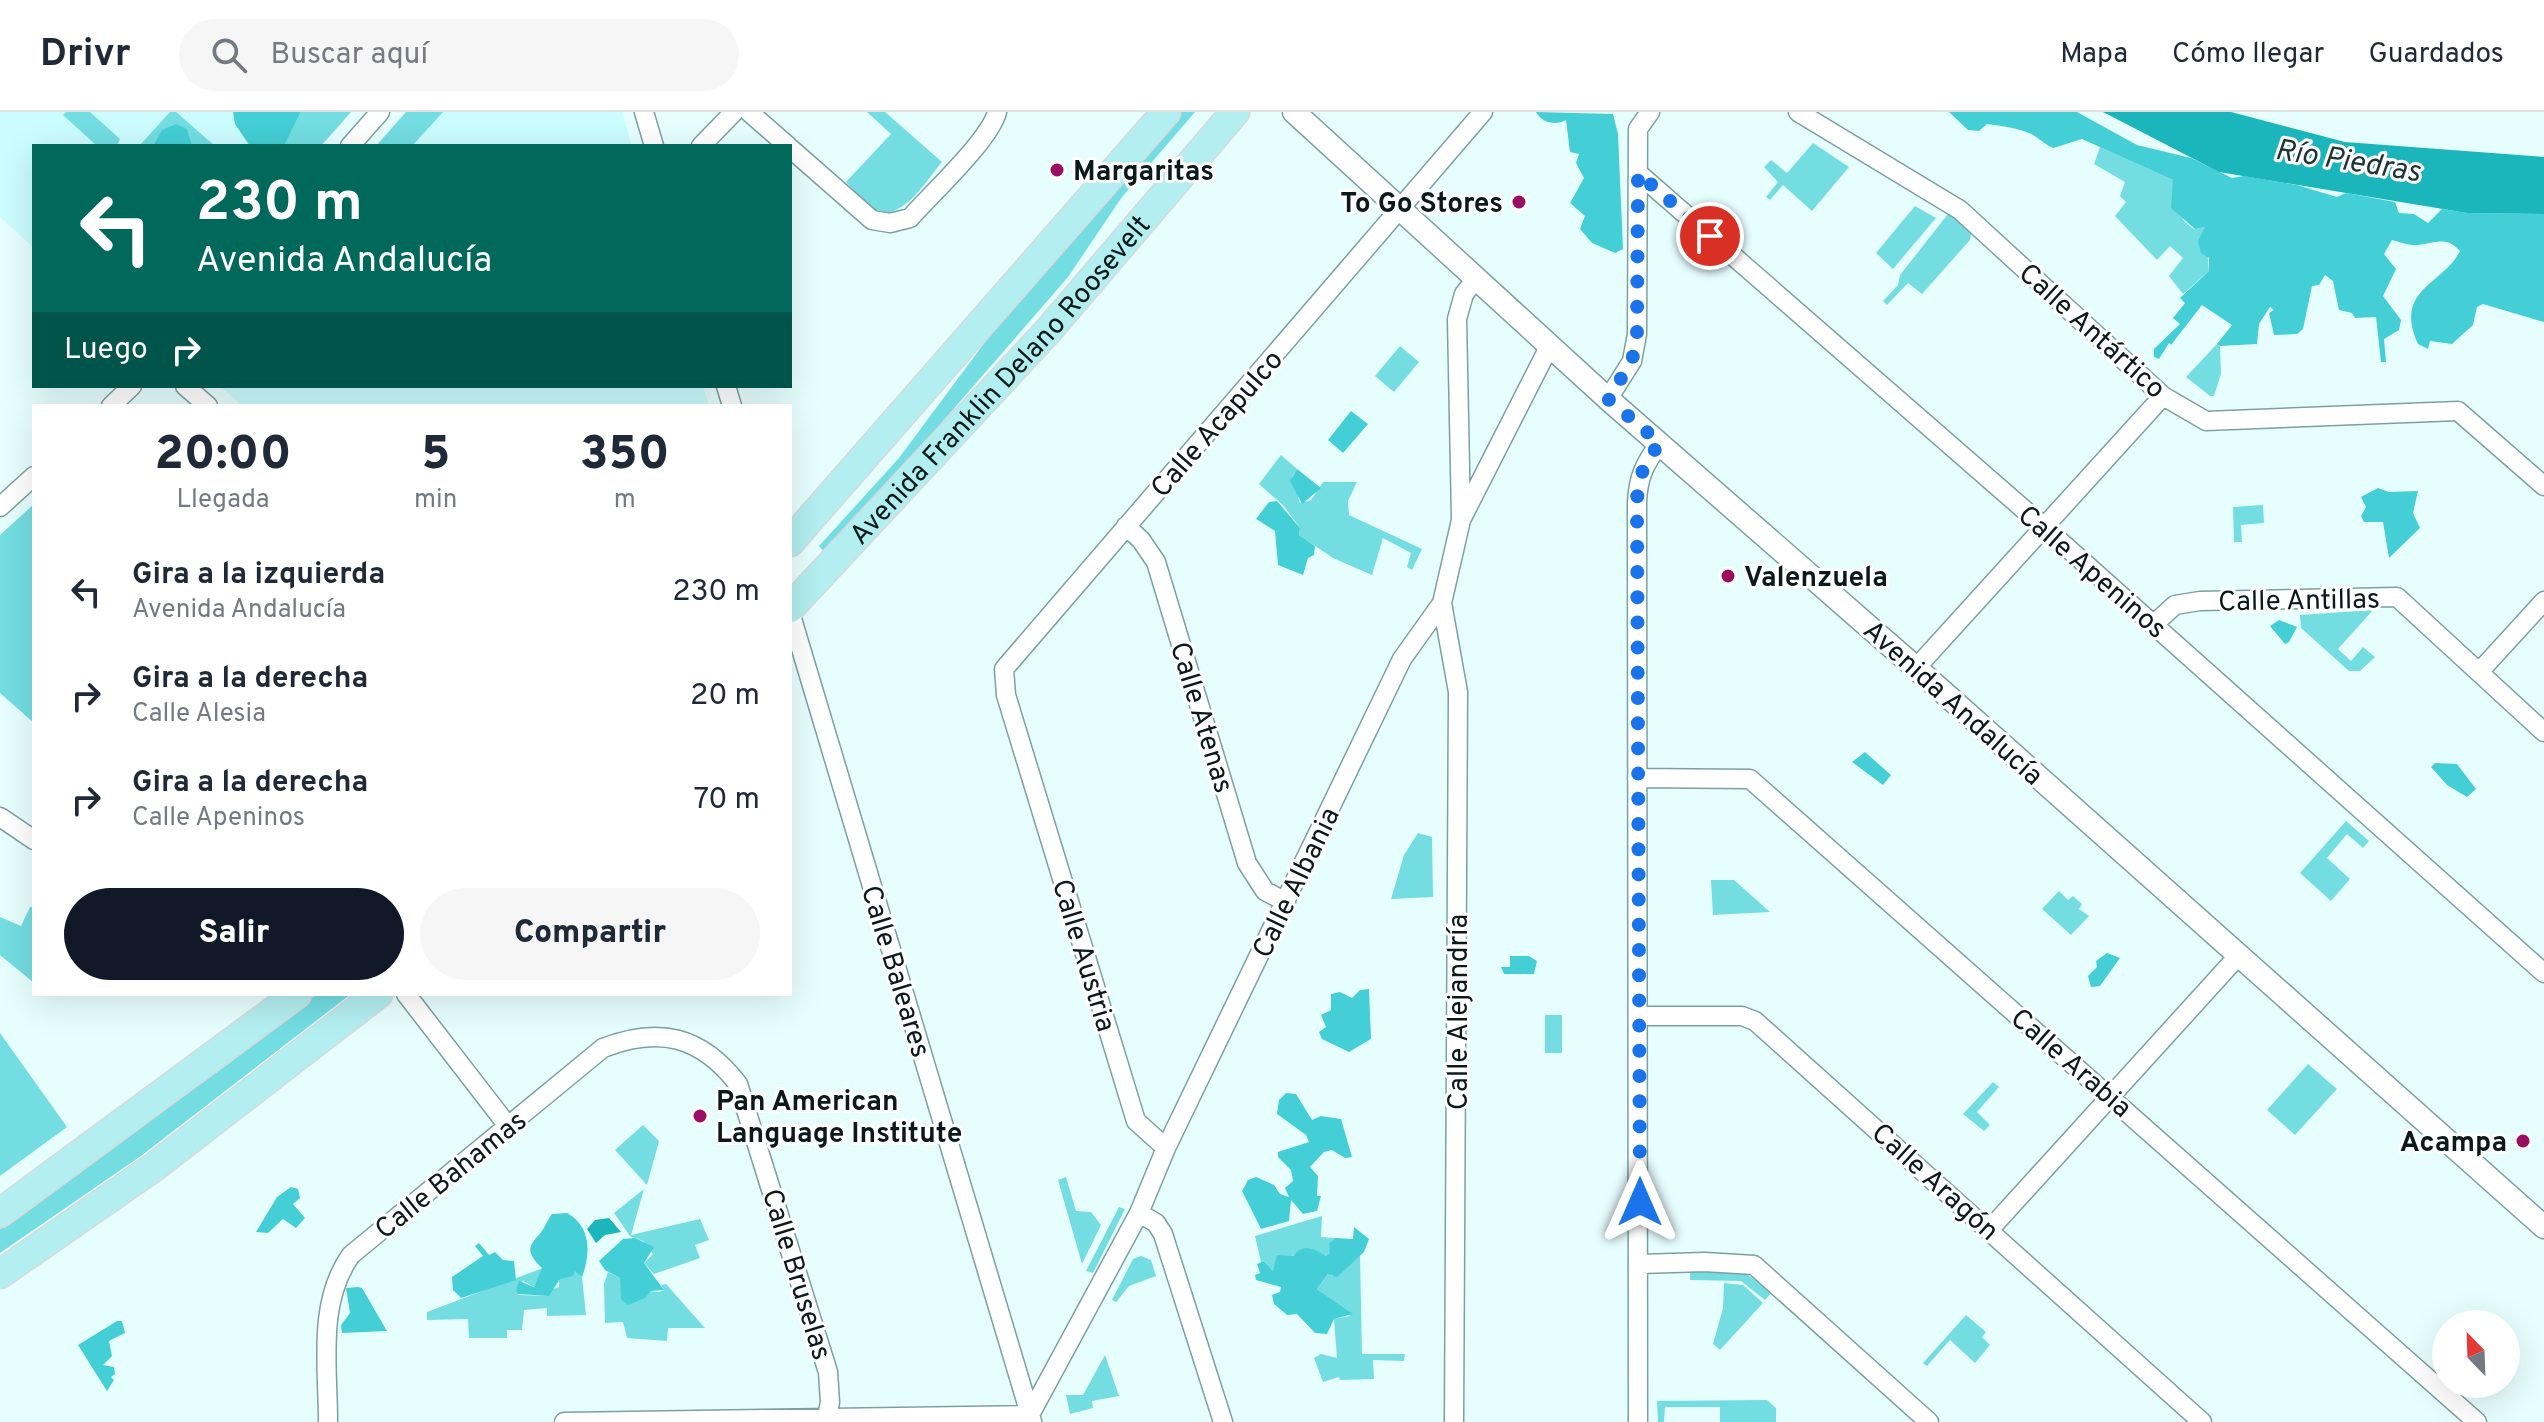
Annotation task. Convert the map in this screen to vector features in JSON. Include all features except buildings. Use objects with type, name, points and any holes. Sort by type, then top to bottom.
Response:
[{"type":"main road","name":"Avenida Franklin Delano Roosevelt","points":[[792,540],[1166,112]]},
{"type":"main road","name":"Avenida Franklin Delano Roosevelt","points":[[792,608],[1048,331],[1235,112]]},
{"type":"main road","points":[[0,1213],[294,996]]},
{"type":"main road","points":[[0,1274],[154,1167],[375,996]]},
{"type":"street","points":[[352,144],[380,112]]},
{"type":"street","points":[[644,112],[653,144]]},
{"type":"street","points":[[703,144],[734,112]]},
{"type":"street","points":[[749,112],[786,144]]},
{"type":"street","points":[[792,150],[879,222],[900,222],[910,218],[993,123],[997,112]]},
{"type":"street","name":"Avenida Andalucía","points":[[1294,112],[1549,347],[1916,668],[2544,1227]]},
{"type":"street","name":"Calle Acapulco","points":[[1023,750],[1002,682],[1004,669],[1483,112]]},
{"type":"street","points":[[1608,399],[1632,361],[1637,334],[1638,129],[1650,112]]},
{"type":"street","name":"Calle Antártico","points":[[1798,112],[1960,210],[2163,396],[2206,421],[2458,411],[2544,486]]},
{"type":"street","name":"Calle Apeninos","points":[[1638,173],[2154,624],[2544,973]]},
{"type":"street","points":[[1461,520],[1457,319],[1464,294],[1475,280]]},
{"type":"street","name":"Calle Albania","points":[[1029,1420],[1139,1213],[1166,1148],[1402,659],[1442,603],[1461,520],[1549,347]]},
{"type":"street","points":[[113,404],[130,388]]},
{"type":"street","points":[[187,388],[206,404]]},
{"type":"street","points":[[1916,668],[2163,396]]},
{"type":"street","points":[[1638,1422],[1638,480],[1644,463],[1660,443]]},
{"type":"street","points":[[0,507],[32,478]]},
{"type":"street","name":"Calle Atenas","points":[[1126,526],[1141,540],[1156,562],[1247,863],[1265,891],[1286,902]]},
{"type":"street","name":"Calle Antillas","points":[[2154,624],[2175,605],[2200,601],[2397,597],[2544,732]]},
{"type":"street","points":[[2480,671],[2544,601]]},
{"type":"street","name":"Calle Alejandría","points":[[1442,603],[1458,692],[1454,1422]]},
{"type":"street","name":"Calle Baleares","points":[[792,617],[1029,1420]]},
{"type":"street","name":"Calle Austria","points":[[1023,750],[1136,1121],[1166,1148]]},
{"type":"street","name":"Calle Arabia","points":[[1637,778],[1750,779],[2477,1422]]},
{"type":"street","points":[[0,817],[32,839]]},
{"type":"street","points":[[1990,1229],[2239,955]]},
{"type":"street","points":[[408,996],[508,1126]]},
{"type":"street","name":"Calle Aragón","points":[[1639,1016],[1742,1016],[1755,1021],[2202,1422]]},
{"type":"street","name":"Calle Bahamas","points":[[328,1422],[328,1306],[338,1272],[351,1255],[603,1048],[623,1040],[665,1037],[702,1049]]},
{"type":"street","name":"Calle Bruselas","points":[[702,1049],[721,1063],[738,1084],[746,1104],[828,1372],[827,1420]]},
{"type":"street","points":[[1139,1213],[1156,1223],[1163,1234],[1223,1422]]},
{"type":"street","points":[[1640,1264],[1705,1262],[1754,1265],[1929,1422]]},
{"type":"street","points":[[564,1422],[1029,1420]]},
{"type":"shaded area","points":[[0,112],[351,112],[323,144],[32,144],[32,246],[0,217]]},
{"type":"shaded area","points":[[66,112],[90,112],[120,139],[118,144],[95,144],[63,115]]},
{"type":"shaded area","points":[[170,112],[176,112],[213,144],[141,144]]},
{"type":"shaded area","points":[[233,112],[300,112],[285,144],[249,144],[235,124]]},
{"type":"shaded area","points":[[283,112],[351,112],[323,144],[275,144]]},
{"type":"shaded area","points":[[406,112],[622,112],[631,144],[379,144]]},
{"type":"shaded area","points":[[406,112],[443,112],[414,144],[378,144]]},
{"type":"shaded area","points":[[867,112],[885,112],[942,162],[912,198],[894,211],[884,213],[874,209],[846,182],[891,134]]},
{"type":"shaded area","points":[[1181,112],[1195,112],[1122,197],[1068,277],[898,473],[824,552],[819,546],[899,458],[991,334]]},
{"type":"shaded area","points":[[1536,112],[1613,114],[1618,134],[1623,249],[1615,253],[1592,243],[1580,229],[1585,216],[1570,203],[1584,178],[1576,163],[1579,154],[1570,152],[1566,120],[1550,122]]},
{"type":"shaded area","points":[[1949,112],[2077,112],[2137,145],[2191,158],[2232,178],[2244,176],[2297,185],[2337,197],[2346,193],[2395,202],[2399,213],[2414,214],[2428,223],[2442,209],[2467,213],[2544,214],[2544,322],[2483,304],[2477,307],[2473,325],[2452,344],[2430,341],[2428,349],[2418,344],[2412,326],[2416,299],[2460,251],[2446,242],[2415,245],[2392,240],[2384,254],[2396,269],[2383,296],[2401,320],[2399,330],[2384,339],[2386,362],[2381,362],[2376,317],[2355,318],[2352,313],[2339,310],[2333,281],[2325,275],[2319,285],[2312,286],[2303,329],[2297,334],[2274,335],[2269,313],[2274,310],[2270,307],[2259,324],[2257,344],[2220,346],[2217,344],[2232,325],[2202,305],[2159,359],[2154,357],[2154,349],[2180,324],[2173,318],[2185,303],[2180,298],[2209,271],[2209,258],[2201,253],[2198,241],[2205,227],[2195,229],[2171,208],[2173,180],[2082,139],[2053,148],[2021,130],[1987,124],[1979,131],[1968,130]]},
{"type":"shaded area","points":[[176,124],[187,129],[191,144],[154,144],[162,130]]},
{"type":"shaded area","points":[[1813,143],[1849,167],[1812,211],[1783,185],[1770,200],[1766,197],[1778,182],[1764,167],[1771,160],[1787,173]]},
{"type":"shaded area","points":[[2100,147],[2173,180],[2175,201],[2183,219],[2194,229],[2205,227],[2209,271],[2183,294],[2169,276],[2183,258],[2170,246],[2157,260],[2115,216],[2126,202],[2120,196],[2125,182],[2094,164]]},
{"type":"shaded area","points":[[1915,206],[1936,218],[1893,269],[1876,253]]},
{"type":"shaded area","points":[[1948,214],[1963,224],[1971,234],[1970,240],[1922,294],[1908,283],[1887,305],[1883,301],[1898,285],[1900,275]]},
{"type":"shaded area","points":[[2217,344],[2220,346],[2221,374],[2214,396],[2210,396],[2186,377]]},
{"type":"shaded area","points":[[1400,346],[1419,362],[1394,392],[1375,376]]},
{"type":"shaded area","points":[[222,388],[704,388],[708,404],[240,404]]},
{"type":"shaded area","points":[[1351,411],[1368,424],[1343,453],[1328,440]]},
{"type":"shaded area","points":[[1281,455],[1297,469],[1292,477],[1300,503],[1311,500],[1323,482],[1357,482],[1348,501],[1349,515],[1422,549],[1412,570],[1407,567],[1411,553],[1383,538],[1372,575],[1333,558],[1299,535],[1300,528],[1283,505],[1259,484]]},
{"type":"shaded area","points":[[1297,469],[1321,488],[1302,504],[1290,481]]},
{"type":"shaded area","points":[[2378,488],[2389,492],[2418,491],[2413,513],[2420,528],[2389,558],[2383,522],[2364,522],[2361,516],[2366,507],[2361,497]]},
{"type":"shaded area","points":[[1277,501],[1300,528],[1299,535],[1315,546],[1314,555],[1308,558],[1303,575],[1278,565],[1275,531],[1256,519],[1269,502]]},
{"type":"shaded area","points":[[2263,505],[2264,523],[2241,525],[2242,542],[2234,542],[2233,507]]},
{"type":"shaded area","points":[[32,506],[32,721],[0,693],[0,535]]},
{"type":"shaded area","points":[[2373,610],[2338,649],[2351,661],[2363,647],[2375,657],[2360,671],[2349,671],[2301,628],[2300,615]]},
{"type":"shaded area","points":[[2279,620],[2297,627],[2285,644],[2270,626]]},
{"type":"shaded area","points":[[1865,752],[1891,775],[1883,785],[1852,762]]},
{"type":"shaded area","points":[[2435,763],[2457,764],[2476,789],[2467,797],[2447,785],[2431,767]]},
{"type":"shaded area","points":[[2346,821],[2369,841],[2363,848],[2347,834],[2327,858],[2350,879],[2331,901],[2300,873]]},
{"type":"shaded area","points":[[1418,833],[1432,837],[1433,897],[1391,899],[1404,855]]},
{"type":"shaded area","points":[[1711,880],[1734,880],[1770,912],[1713,915]]},
{"type":"shaded area","points":[[2059,891],[2068,900],[2073,896],[2082,904],[2079,909],[2089,916],[2071,935],[2042,909]]},
{"type":"shaded area","points":[[32,907],[32,981],[0,955],[0,917],[21,926]]},
{"type":"shaded area","points":[[2107,953],[2120,958],[2100,986],[2091,987],[2088,976],[2097,967],[2096,961]]},
{"type":"shaded area","points":[[1510,956],[1529,956],[1537,961],[1534,974],[1504,974],[1501,967],[1510,967]]},
{"type":"shaded area","points":[[1369,989],[1371,1039],[1349,1052],[1322,1039],[1319,1032],[1326,1027],[1321,1015],[1331,1010],[1331,994],[1340,992],[1352,998],[1360,990]]},
{"type":"shaded area","points":[[313,996],[348,996],[141,1156],[0,1253],[0,1229],[228,1064]]},
{"type":"shaded area","points":[[1545,1015],[1562,1015],[1562,1053],[1545,1053]]},
{"type":"shaded area","points":[[0,1033],[67,1127],[0,1176]]},
{"type":"shaded area","points":[[2308,1064],[2337,1089],[2295,1135],[2267,1110]]},
{"type":"shaded area","points":[[1993,1082],[1999,1087],[1977,1112],[1990,1125],[1984,1131],[1963,1114]]},
{"type":"shaded area","points":[[1286,1093],[1296,1094],[1312,1120],[1321,1116],[1341,1119],[1352,1157],[1345,1158],[1332,1150],[1324,1152],[1310,1167],[1318,1176],[1317,1196],[1321,1196],[1317,1211],[1303,1214],[1291,1200],[1289,1221],[1261,1229],[1242,1191],[1248,1180],[1256,1177],[1274,1185],[1280,1194],[1289,1197],[1285,1188],[1293,1181],[1291,1170],[1278,1157],[1278,1152],[1309,1142],[1306,1135],[1277,1114],[1279,1100]]},
{"type":"shaded area","points":[[643,1125],[659,1141],[647,1185],[615,1150]]},
{"type":"shaded area","points":[[1066,1177],[1076,1211],[1091,1212],[1101,1225],[1082,1264],[1058,1180]]},
{"type":"shaded area","points":[[291,1187],[298,1189],[300,1198],[293,1204],[305,1218],[296,1228],[283,1219],[268,1233],[256,1232],[277,1197]]},
{"type":"shaded area","points":[[644,1189],[631,1235],[700,1219],[709,1240],[695,1245],[700,1258],[654,1274],[644,1263],[653,1254],[643,1241],[630,1236],[614,1213]]},
{"type":"shaded area","points":[[1119,1207],[1125,1209],[1093,1273],[1086,1271]]},
{"type":"shaded area","points":[[567,1213],[581,1225],[587,1241],[587,1259],[582,1277],[575,1271],[573,1276],[560,1279],[549,1296],[518,1294],[519,1281],[534,1287],[542,1268],[531,1254],[532,1244],[552,1214]]},
{"type":"shaded area","points":[[1322,1216],[1321,1237],[1335,1238],[1329,1245],[1331,1254],[1326,1256],[1311,1250],[1304,1251],[1291,1256],[1273,1271],[1264,1261],[1261,1262],[1255,1236]]},
{"type":"shaded area","points":[[1354,1227],[1369,1239],[1364,1252],[1337,1277],[1328,1274],[1317,1289],[1353,1314],[1334,1319],[1327,1334],[1315,1333],[1297,1314],[1287,1315],[1274,1304],[1272,1295],[1280,1292],[1281,1287],[1256,1280],[1255,1275],[1260,1273],[1257,1264],[1264,1261],[1273,1271],[1277,1255],[1293,1256],[1305,1248],[1326,1256],[1330,1253],[1329,1244],[1335,1238],[1353,1239]]},
{"type":"shaded area","points":[[635,1238],[654,1247],[644,1263],[664,1290],[651,1291],[645,1298],[628,1305],[621,1299],[620,1278],[605,1270],[599,1261],[623,1239]]},
{"type":"shaded area","points":[[479,1243],[489,1255],[495,1252],[503,1260],[514,1261],[516,1280],[461,1298],[453,1290],[452,1277],[483,1256],[475,1246]]},
{"type":"shaded area","points":[[1360,1255],[1362,1354],[1405,1354],[1404,1361],[1373,1360],[1374,1379],[1340,1380],[1339,1377],[1323,1382],[1314,1358],[1321,1354],[1337,1358],[1334,1319],[1350,1316],[1347,1310],[1317,1289],[1329,1273],[1332,1276]]},
{"type":"shaded area","points":[[1141,1256],[1151,1260],[1156,1276],[1129,1286],[1116,1302],[1112,1300],[1133,1259]]},
{"type":"shaded area","points":[[543,1268],[534,1287],[523,1281],[516,1291],[519,1295],[549,1296],[550,1290],[559,1287],[559,1279],[575,1270],[582,1277],[586,1315],[547,1316],[547,1308],[524,1310],[522,1330],[507,1330],[507,1338],[469,1338],[468,1319],[427,1320],[427,1312]]},
{"type":"shaded area","points":[[608,1272],[620,1278],[623,1289],[659,1292],[664,1290],[661,1285],[666,1284],[705,1328],[668,1328],[667,1341],[627,1338],[623,1322],[605,1323],[604,1284]]},
{"type":"shaded area","points":[[1690,1272],[1744,1272],[1772,1292],[1765,1300],[1741,1281],[1690,1280]]},
{"type":"shaded area","points":[[1724,1283],[1743,1285],[1763,1303],[1720,1350],[1713,1344],[1723,1308]]},
{"type":"shaded area","points":[[346,1288],[362,1288],[387,1331],[342,1333],[341,1325],[350,1313]]},
{"type":"shaded area","points":[[1966,1315],[1986,1332],[1982,1337],[1990,1345],[1975,1363],[1950,1340],[1927,1366],[1923,1363]]},
{"type":"shaded area","points":[[122,1321],[125,1333],[109,1341],[112,1356],[103,1365],[114,1367],[115,1374],[107,1391],[78,1345]]},
{"type":"shaded area","points":[[1105,1355],[1119,1396],[1092,1401],[1093,1408],[1070,1414],[1066,1395],[1083,1395]]},
{"type":"shaded area","points":[[1767,1400],[1776,1408],[1776,1422],[1720,1422],[1720,1407],[1665,1407],[1664,1422],[1658,1422],[1657,1401]]},
{"type":"water","name":"Río Piedras","points":[[2103,112],[2231,112],[2345,142],[2544,157],[2544,214],[2467,213],[2219,172]]},
{"type":"water","points":[[609,1218],[621,1232],[605,1235],[596,1243],[587,1229],[595,1220]]},
{"type":"place","name":"Margaritas","points":[[1057,170]]},
{"type":"place","name":"To Go Stores","points":[[1519,202]]},
{"type":"place","name":"Valenzuela","points":[[1728,576]]},
{"type":"place","name":"Pan American Language Institute","points":[[700,1116]]},
{"type":"place","name":"Acampa","points":[[2523,1141]]},
{"type":"route","points":[[1640,1202],[1637,502],[1638,480],[1644,463],[1660,443],[1608,399],[1632,361],[1637,334],[1638,173],[1710,236]]}]
